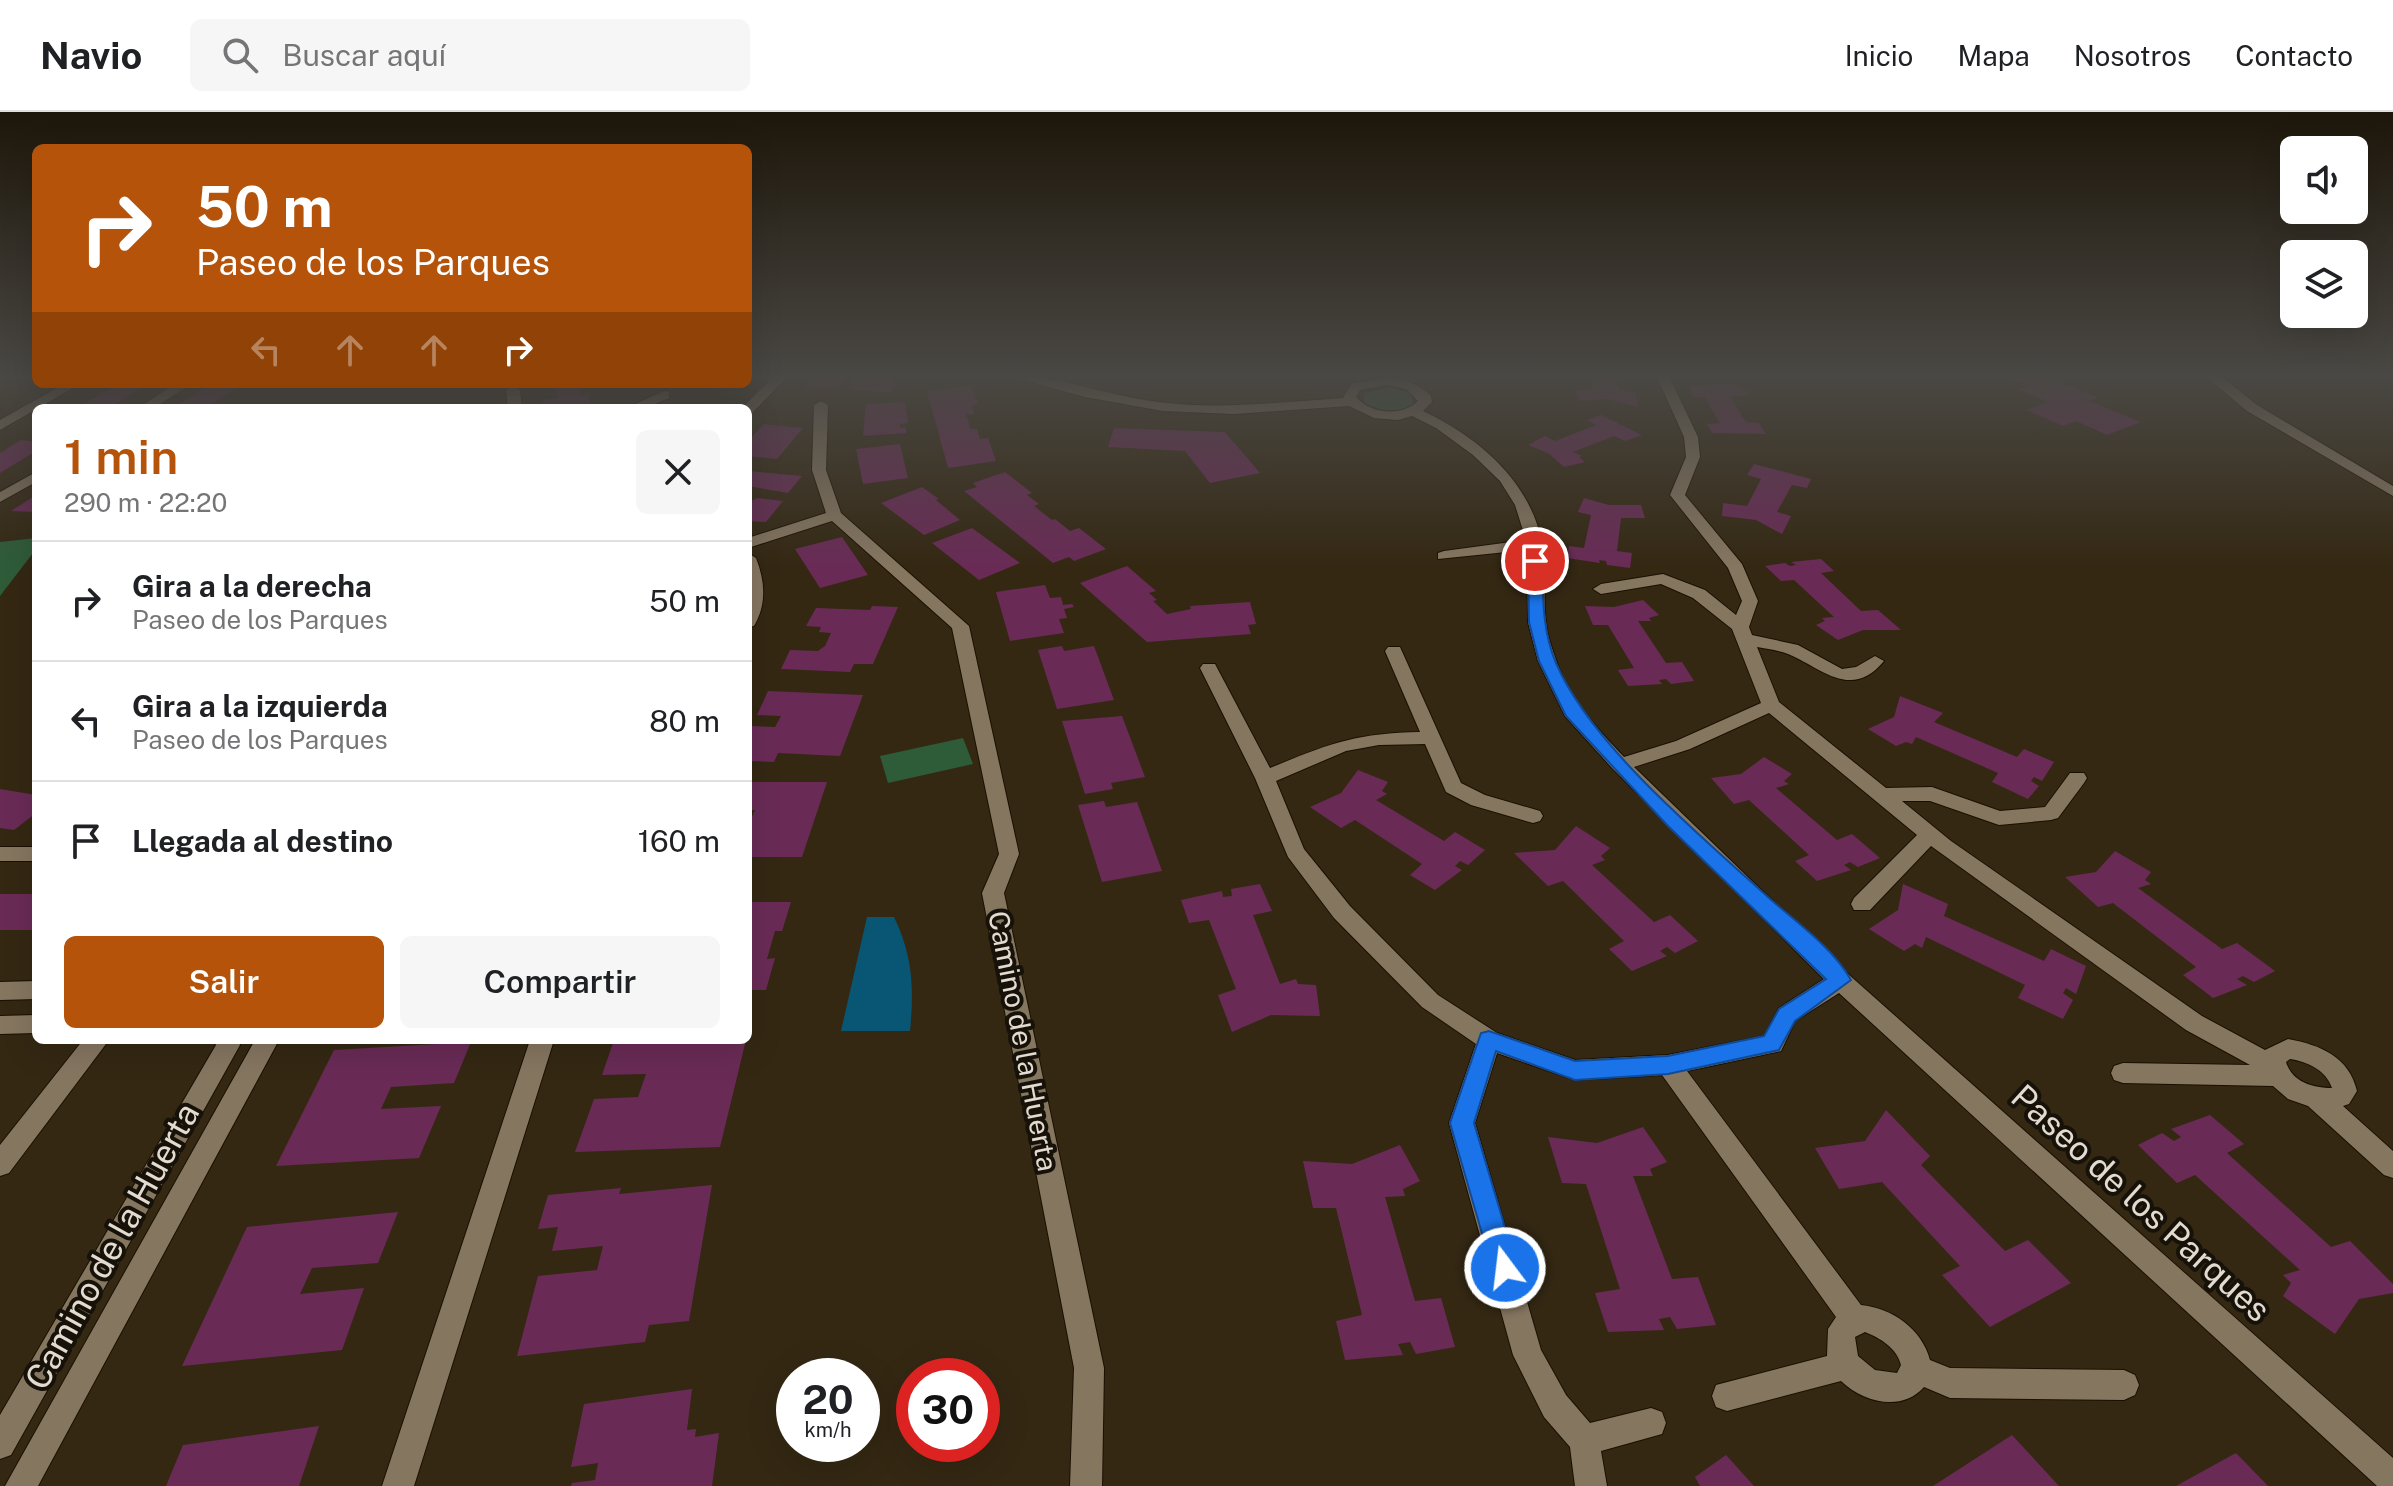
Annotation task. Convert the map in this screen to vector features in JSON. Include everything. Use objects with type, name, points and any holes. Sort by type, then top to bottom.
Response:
[{"type":"street","points":[[752,542],[834,515],[819,470],[820,438]]},
{"type":"street","name":"Paseo de los Parques","points":[[1459,438],[1505,478],[1523,505],[1535,544],[1537,622],[1547,661],[1572,712],[1674,822],[1811,948],[1840,980],[2393,1479]]},
{"type":"street","points":[[1691,438],[1693,457],[1677,495],[1736,567],[1750,601],[1742,633],[1771,705],[1930,835],[2194,1023],[2276,1071],[2288,1085],[2317,1099],[2351,1133],[2393,1167]]},
{"type":"street","points":[[2303,438],[2393,492]]},
{"type":"street","points":[[0,498],[32,478]]},
{"type":"street","name":"Camino de la Huerta","points":[[834,515],[960,626],[1009,854],[993,893],[1089,1368],[1086,1486]]},
{"type":"street","points":[[1444,556],[1535,544]]},
{"type":"street","points":[[752,567],[755,573],[752,615]]},
{"type":"street","points":[[1601,589],[1663,579],[1699,594],[1742,633],[1792,649],[1839,675],[1861,672],[1875,661]]},
{"type":"street","points":[[1394,651],[1453,787],[1478,800],[1533,816]]},
{"type":"street","points":[[1209,668],[1265,778],[1295,852],[1342,912],[1430,1001],[1489,1040],[1575,1070],[1668,1065],[1772,1044],[1787,1015],[1840,980]]},
{"type":"street","points":[[1620,765],[1683,745],[1771,705]]},
{"type":"street","points":[[1265,778],[1341,746],[1379,739],[1432,738]]},
{"type":"street","points":[[1882,795],[1932,794],[1999,818],[2032,816],[2051,813],[2077,778]]},
{"type":"street","points":[[1862,904],[1930,835]]},
{"type":"street","points":[[0,854],[32,854]]},
{"type":"street","points":[[0,991],[32,990]]},
{"type":"street","points":[[0,1025],[32,1024]]},
{"type":"street","points":[[1489,1040],[1462,1123],[1528,1355],[1555,1406],[1584,1440],[1591,1486]]},
{"type":"street","points":[[0,1165],[94,1044]]},
{"type":"street","points":[[0,1444],[228,1044]]},
{"type":"street","name":"Camino de la Huerta","points":[[21,1486],[265,1044]]},
{"type":"street","points":[[398,1486],[541,1044]]},
{"type":"street","points":[[2276,1071],[2273,1057],[2278,1051],[2288,1049],[2314,1055],[2327,1063],[2338,1073],[2345,1091],[2330,1100],[2317,1099]]},
{"type":"street","points":[[1668,1065],[1855,1320]]},
{"type":"street","points":[[2123,1073],[2276,1071]]},
{"type":"street","points":[[1855,1320],[1878,1321],[1893,1329],[1914,1353],[1916,1369],[1913,1379],[1904,1387],[1891,1390],[1861,1380],[1847,1365],[1838,1340],[1842,1329],[1855,1320]]},
{"type":"street","points":[[1727,1396],[1847,1365]]},
{"type":"street","points":[[1916,1369],[1950,1383],[2124,1385]]},
{"type":"street","points":[[1584,1440],[1651,1423]]},
{"type":"green space","points":[[32,538],[32,554],[0,596],[0,542]]},
{"type":"green space","points":[[963,738],[973,764],[888,783],[880,756]]},
{"type":"water","points":[[867,917],[894,917],[900,931],[911,973],[910,1031],[841,1031]]},
{"type":"building","points":[[752,438],[795,438],[777,459],[752,456]]},
{"type":"building","points":[[940,438],[988,438],[996,461],[948,468]]},
{"type":"building","points":[[1111,438],[1230,438],[1260,473],[1210,483],[1185,451],[1108,447]]},
{"type":"building","points":[[1541,438],[1555,441],[1562,438],[1609,438],[1573,452],[1582,456],[1579,457],[1585,462],[1564,467],[1548,453],[1528,445]]},
{"type":"building","points":[[21,440],[32,441],[32,453],[0,473],[0,453]]},
{"type":"building","points":[[900,444],[908,478],[863,484],[856,449]]},
{"type":"building","points":[[1754,464],[1811,479],[1807,488],[1792,485],[1777,512],[1791,516],[1782,534],[1756,520],[1722,516],[1723,503],[1747,506],[1761,479],[1747,475]]},
{"type":"building","points":[[752,471],[802,476],[788,493],[752,487]]},
{"type":"building","points":[[1005,472],[1032,493],[1027,495],[1039,504],[1034,506],[1052,520],[1055,519],[1070,531],[1079,528],[1106,549],[1074,561],[1069,557],[1053,563],[964,491],[977,487],[973,483]]},
{"type":"building","points":[[922,487],[960,520],[924,535],[881,503]]},
{"type":"building","points":[[32,498],[32,512],[11,511]]},
{"type":"building","points":[[757,498],[783,501],[766,522],[752,521],[752,501]]},
{"type":"building","points":[[1584,498],[1609,505],[1641,505],[1645,518],[1621,518],[1617,551],[1632,553],[1630,568],[1607,565],[1606,561],[1599,560],[1600,563],[1567,558],[1569,546],[1584,548],[1591,515],[1578,512]]},
{"type":"building","points":[[972,528],[1020,563],[979,580],[932,543]]},
{"type":"building","points":[[842,537],[868,575],[820,588],[795,549]]},
{"type":"building","points":[[1821,559],[1834,571],[1821,573],[1861,611],[1878,610],[1901,630],[1863,630],[1838,640],[1816,625],[1825,621],[1822,618],[1834,617],[1794,580],[1781,581],[1765,566],[1785,563],[1790,566],[1796,565],[1791,562]]},
{"type":"building","points":[[1127,566],[1156,591],[1149,593],[1167,614],[1191,609],[1190,606],[1250,602],[1256,624],[1248,625],[1251,634],[1147,642],[1080,583]]},
{"type":"building","points":[[1045,585],[1050,598],[1061,597],[1063,605],[1072,604],[1074,607],[1064,609],[1067,618],[1059,619],[1064,633],[1010,641],[996,592]]},
{"type":"building","points":[[1643,600],[1659,615],[1649,618],[1651,621],[1638,621],[1666,663],[1682,662],[1694,681],[1671,684],[1666,679],[1659,680],[1662,684],[1628,686],[1618,670],[1634,668],[1608,625],[1593,625],[1585,606],[1614,607]]},
{"type":"building","points":[[872,606],[898,607],[873,664],[854,664],[850,672],[781,669],[790,650],[818,651],[825,646],[831,633],[819,632],[821,627],[806,626],[816,608],[870,610]]},
{"type":"building","points":[[1062,646],[1064,651],[1094,646],[1114,700],[1057,709],[1038,650]]},
{"type":"building","points":[[768,691],[863,695],[840,756],[778,753],[774,762],[752,761],[752,726],[775,727],[781,716],[757,715]]},
{"type":"building","points":[[1900,696],[1943,713],[1934,722],[2017,757],[2024,749],[2054,762],[2042,781],[2034,777],[2031,781],[2039,786],[2028,799],[1992,782],[1998,773],[1916,737],[1912,744],[1906,742],[1896,746],[1868,729],[1894,717]]},
{"type":"building","points":[[1122,716],[1145,777],[1111,783],[1113,789],[1085,794],[1062,721]]},
{"type":"building","points":[[1764,757],[1792,774],[1784,781],[1789,784],[1776,788],[1837,840],[1852,834],[1880,858],[1858,867],[1850,862],[1844,865],[1851,870],[1817,881],[1795,861],[1809,855],[1749,800],[1734,804],[1711,778],[1741,774]]},
{"type":"building","points":[[1358,770],[1388,782],[1382,791],[1387,794],[1376,800],[1444,841],[1455,832],[1485,850],[1468,865],[1460,861],[1455,866],[1462,870],[1435,890],[1410,875],[1422,864],[1355,820],[1341,828],[1310,807],[1341,793]]},
{"type":"building","points":[[752,782],[827,782],[802,857],[752,857],[752,817],[755,810],[752,810]]},
{"type":"building","points":[[0,789],[32,794],[32,816],[14,830],[0,828]]},
{"type":"building","points":[[1104,801],[1106,807],[1137,802],[1162,871],[1102,882],[1078,805]]},
{"type":"building","points":[[1576,826],[1610,848],[1601,856],[1605,860],[1592,865],[1654,922],[1670,915],[1698,941],[1675,953],[1667,947],[1660,951],[1667,956],[1632,971],[1609,949],[1624,941],[1563,881],[1548,886],[1514,853],[1555,850]]},
{"type":"building","points":[[2115,851],[2151,872],[2145,880],[2151,884],[2138,888],[2222,949],[2237,943],[2275,971],[2254,982],[2243,976],[2237,979],[2247,985],[2213,998],[2183,975],[2196,967],[2113,903],[2098,907],[2065,877],[2096,872]]},
{"type":"building","points":[[1260,884],[1272,911],[1253,915],[1280,984],[1296,979],[1298,984],[1316,985],[1320,1016],[1271,1015],[1232,1032],[1218,995],[1236,989],[1209,920],[1189,923],[1181,900],[1222,891],[1223,897],[1232,896],[1231,889]]},
{"type":"building","points":[[1903,884],[1948,904],[1944,916],[2044,961],[2051,949],[2086,966],[2076,994],[2066,988],[2063,993],[2073,1000],[2063,1019],[2018,998],[2025,985],[1926,937],[1922,948],[1915,944],[1904,951],[1869,929],[1898,910]]},
{"type":"building","points":[[0,894],[32,894],[32,930],[0,930]]},
{"type":"building","points":[[752,902],[791,902],[782,931],[775,931],[767,959],[775,958],[766,990],[752,990]]},
{"type":"building","points":[[470,1044],[454,1083],[391,1087],[381,1109],[441,1106],[419,1158],[276,1166],[334,1050]]},
{"type":"building","points":[[613,1044],[745,1044],[720,1147],[575,1152],[594,1099],[638,1097],[646,1074],[602,1075]]},
{"type":"building","points":[[1886,1110],[1930,1156],[1921,1165],[2005,1251],[2028,1240],[2071,1283],[1990,1327],[1942,1275],[1960,1266],[1882,1182],[1839,1189],[1815,1148],[1865,1141]]},
{"type":"building","points":[[2210,1115],[2244,1144],[2227,1153],[2331,1247],[2350,1241],[2393,1284],[2393,1293],[2359,1299],[2335,1334],[2283,1296],[2291,1283],[2283,1275],[2300,1270],[2195,1175],[2177,1183],[2138,1145],[2162,1133],[2174,1141],[2181,1137],[2171,1129]]},
{"type":"building","points":[[1643,1127],[1667,1162],[1650,1169],[1653,1176],[1633,1176],[1672,1279],[1698,1277],[1716,1325],[1677,1329],[1670,1317],[1659,1319],[1664,1330],[1608,1332],[1595,1293],[1620,1289],[1586,1184],[1562,1183],[1548,1137],[1597,1143]]},
{"type":"building","points":[[1400,1145],[1420,1181],[1403,1189],[1405,1196],[1385,1197],[1415,1301],[1441,1298],[1455,1347],[1416,1354],[1410,1342],[1398,1344],[1403,1355],[1345,1360],[1336,1321],[1362,1315],[1336,1208],[1313,1208],[1303,1161],[1352,1164]]},
{"type":"building","points":[[712,1185],[689,1321],[649,1325],[645,1342],[517,1356],[538,1276],[597,1270],[603,1246],[552,1251],[558,1227],[538,1229],[548,1195],[621,1188],[619,1194]]},
{"type":"building","points":[[398,1212],[378,1263],[312,1268],[300,1294],[364,1288],[342,1350],[182,1366],[247,1227]]},
{"type":"building","points":[[692,1389],[687,1430],[696,1429],[695,1437],[719,1433],[712,1486],[571,1486],[572,1483],[595,1480],[598,1463],[571,1467],[584,1404]]},
{"type":"building","points":[[319,1426],[299,1486],[166,1486],[183,1445]]},
{"type":"building","points":[[2012,1435],[2059,1486],[1933,1486]]},
{"type":"building","points":[[2236,1453],[2268,1486],[2176,1486]]},
{"type":"building","points":[[1726,1455],[1754,1486],[1700,1486],[1695,1477]]},
{"type":"route","points":[[1505,1268],[1462,1123],[1489,1040],[1575,1070],[1668,1065],[1772,1044],[1787,1015],[1840,980],[1811,948],[1674,822],[1572,712],[1547,661],[1537,622],[1535,561]]}]
